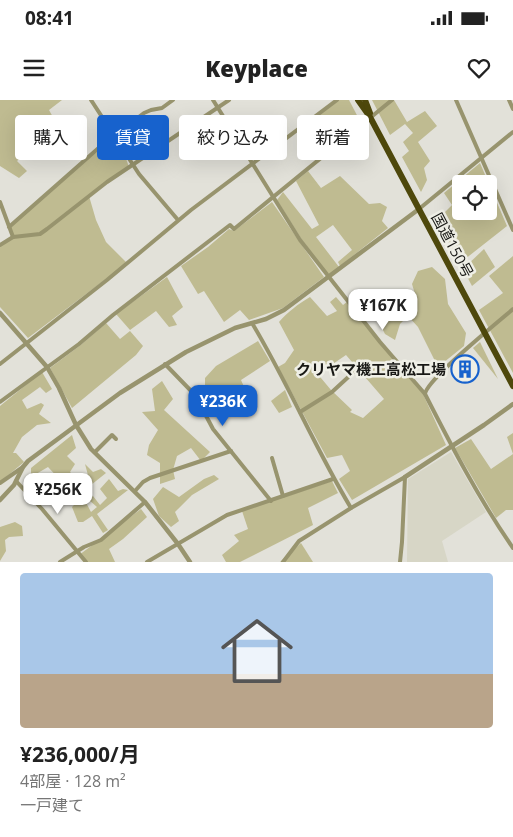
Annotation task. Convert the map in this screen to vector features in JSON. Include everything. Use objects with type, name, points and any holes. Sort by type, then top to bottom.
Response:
[{"type":"highway","name":"国道150号","points":[[358,100],[370,117],[513,386]]},
{"type":"highway","name":"国道150号","points":[[365,100],[370,117]]},
{"type":"street","points":[[91,100],[101,115]]},
{"type":"street","points":[[141,115],[151,110],[162,108],[173,100]]},
{"type":"street","points":[[213,100],[300,240],[424,394],[491,516],[513,548]]},
{"type":"street","points":[[0,245],[13,237],[23,234],[40,234],[107,182],[229,100]]},
{"type":"street","points":[[0,364],[178,220],[337,100]]},
{"type":"street","points":[[0,402],[79,344],[113,315],[230,226],[234,229],[392,100]]},
{"type":"street","points":[[456,100],[513,229]]},
{"type":"street","points":[[509,100],[513,109]]},
{"type":"street","points":[[0,483],[120,393],[166,364],[225,332],[266,319],[284,310],[419,210],[513,132]]},
{"type":"street","points":[[9,227],[97,151]]},
{"type":"street","points":[[130,160],[150,188],[178,220]]},
{"type":"street","points":[[0,202],[1,210],[13,237]]},
{"type":"street","points":[[424,394],[425,389],[441,373],[513,309]]},
{"type":"street","points":[[0,313],[47,367],[76,425],[95,452],[135,491],[178,544],[190,562]]},
{"type":"street","points":[[252,323],[273,358],[350,508]]},
{"type":"street","points":[[166,364],[195,395],[213,429],[271,501]]},
{"type":"street","points":[[300,412],[332,392],[357,369]]},
{"type":"street","points":[[283,562],[300,541],[350,508],[405,477],[513,404]]},
{"type":"street","points":[[95,452],[112,435],[116,439]]},
{"type":"street","points":[[135,491],[143,482],[150,478],[231,451]]},
{"type":"street","points":[[272,458],[283,496]]},
{"type":"street","points":[[0,500],[16,481],[23,467]]},
{"type":"street","points":[[400,562],[405,477]]},
{"type":"street","points":[[147,562],[227,516],[333,478]]},
{"type":"street","points":[[16,481],[86,562]]},
{"type":"street","points":[[60,562],[101,540],[144,502]]},
{"type":"street","points":[[287,557],[293,562]]},
{"type":"shaded area","points":[[0,100],[62,100],[49,110],[52,115],[15,115],[15,160],[18,160],[27,171],[19,178],[0,166]]},
{"type":"shaded area","points":[[338,100],[349,100],[357,115],[319,115]]},
{"type":"shaded area","points":[[372,100],[394,100],[407,122],[425,111],[437,126],[418,142],[430,161],[424,168],[427,180],[421,192],[402,157],[409,151],[403,142],[413,133],[405,124],[390,135]]},
{"type":"shaded area","points":[[97,152],[97,160],[127,160],[129,167],[89,196],[96,220],[106,242],[127,263],[28,338],[0,307],[0,246],[13,237],[9,227]]},
{"type":"shaded area","points":[[480,163],[485,175],[466,175]]},
{"type":"shaded area","points":[[308,171],[321,188],[340,176],[369,204],[380,203],[387,207],[382,221],[388,228],[340,266],[338,262],[352,250],[333,225],[316,237],[339,267],[330,274],[327,273],[302,240],[277,200],[283,192],[312,229],[319,225],[296,181]]},
{"type":"shaded area","points":[[452,186],[452,205],[444,193]]},
{"type":"shaded area","points":[[272,202],[324,277],[283,308],[249,320],[240,310],[224,322],[204,291],[198,294],[181,266],[229,229],[234,231]]},
{"type":"shaded area","points":[[497,203],[507,226],[460,263],[438,219],[452,205],[452,220],[497,220]]},
{"type":"shaded area","points":[[484,249],[495,267],[472,286],[463,269]]},
{"type":"shaded area","points":[[513,256],[513,373],[479,310],[503,293],[489,276]]},
{"type":"shaded area","points":[[432,267],[445,279],[448,304],[466,333],[464,346],[438,367],[418,327],[408,316],[400,324],[395,340],[385,334],[379,322],[406,308],[415,294],[412,284],[418,271]]},
{"type":"shaded area","points":[[167,277],[183,307],[172,316],[177,325],[169,327],[156,311],[130,330],[116,314]]},
{"type":"shaded area","points":[[310,297],[327,316],[337,311],[330,302],[336,297],[343,305],[347,302],[423,394],[446,445],[352,500],[339,479],[350,471],[342,455],[327,458],[278,367],[285,363],[294,350],[279,322],[297,305]],"holes":[[[346,355],[384,399],[363,418],[350,412],[352,410],[316,372],[321,372]]]},
{"type":"shaded area","points":[[106,323],[120,339],[130,331],[143,346],[136,355],[72,408],[50,368]]},
{"type":"shaded area","points":[[258,341],[270,361],[241,380],[253,407],[227,416],[205,388],[205,378],[216,366]]},
{"type":"shaded area","points":[[480,342],[498,379],[473,348]]},
{"type":"shaded area","points":[[42,372],[52,389],[46,393],[40,387],[22,400],[27,409],[41,403],[44,405],[39,414],[51,423],[37,425],[22,437],[13,453],[16,453],[24,462],[0,482],[0,406]]},
{"type":"shaded area","points":[[162,381],[173,399],[164,410],[210,452],[201,461],[191,448],[177,456],[173,470],[175,479],[160,484],[160,463],[147,455],[149,445],[158,430],[142,412],[155,411],[152,389]]},
{"type":"shaded area","points":[[285,390],[292,407],[279,413],[271,401]]},
{"type":"shaded area","points":[[513,433],[513,454],[507,437]]},
{"type":"shaded area","points":[[72,435],[76,448],[67,456],[75,464],[70,472],[82,485],[89,479],[85,464],[93,472],[101,469],[106,473],[81,493],[91,512],[97,507],[89,500],[93,496],[100,505],[107,498],[100,489],[109,479],[118,491],[128,490],[97,514],[108,530],[103,533],[92,516],[83,522],[78,522],[72,507],[74,505],[71,498],[59,499],[55,493],[62,482],[48,467],[31,477],[31,468]]},
{"type":"shaded area","points":[[471,439],[491,469],[513,454],[513,510],[506,510],[496,518],[455,448]]},
{"type":"shaded area","points":[[451,452],[486,512],[442,541],[448,562],[407,562],[408,479]]},
{"type":"shaded area","points":[[214,475],[219,479],[192,495],[175,512],[179,521],[171,527],[159,516],[153,499],[163,487],[179,497],[204,479]]},
{"type":"shaded area","points":[[332,481],[338,493],[308,508],[313,525],[240,562],[226,562],[222,555],[239,541],[234,535],[248,529],[242,511]]},
{"type":"shaded area","points":[[141,509],[147,517],[109,549],[115,562],[86,562],[79,555]]},
{"type":"shaded area","points":[[15,522],[22,526],[23,536],[9,537],[5,540],[6,551],[0,561],[0,527]]},
{"type":"shaded area","points":[[301,543],[313,562],[280,562]]},
{"type":"place","name":"クリヤマ機工高松工場","points":[[465,369]]}]
